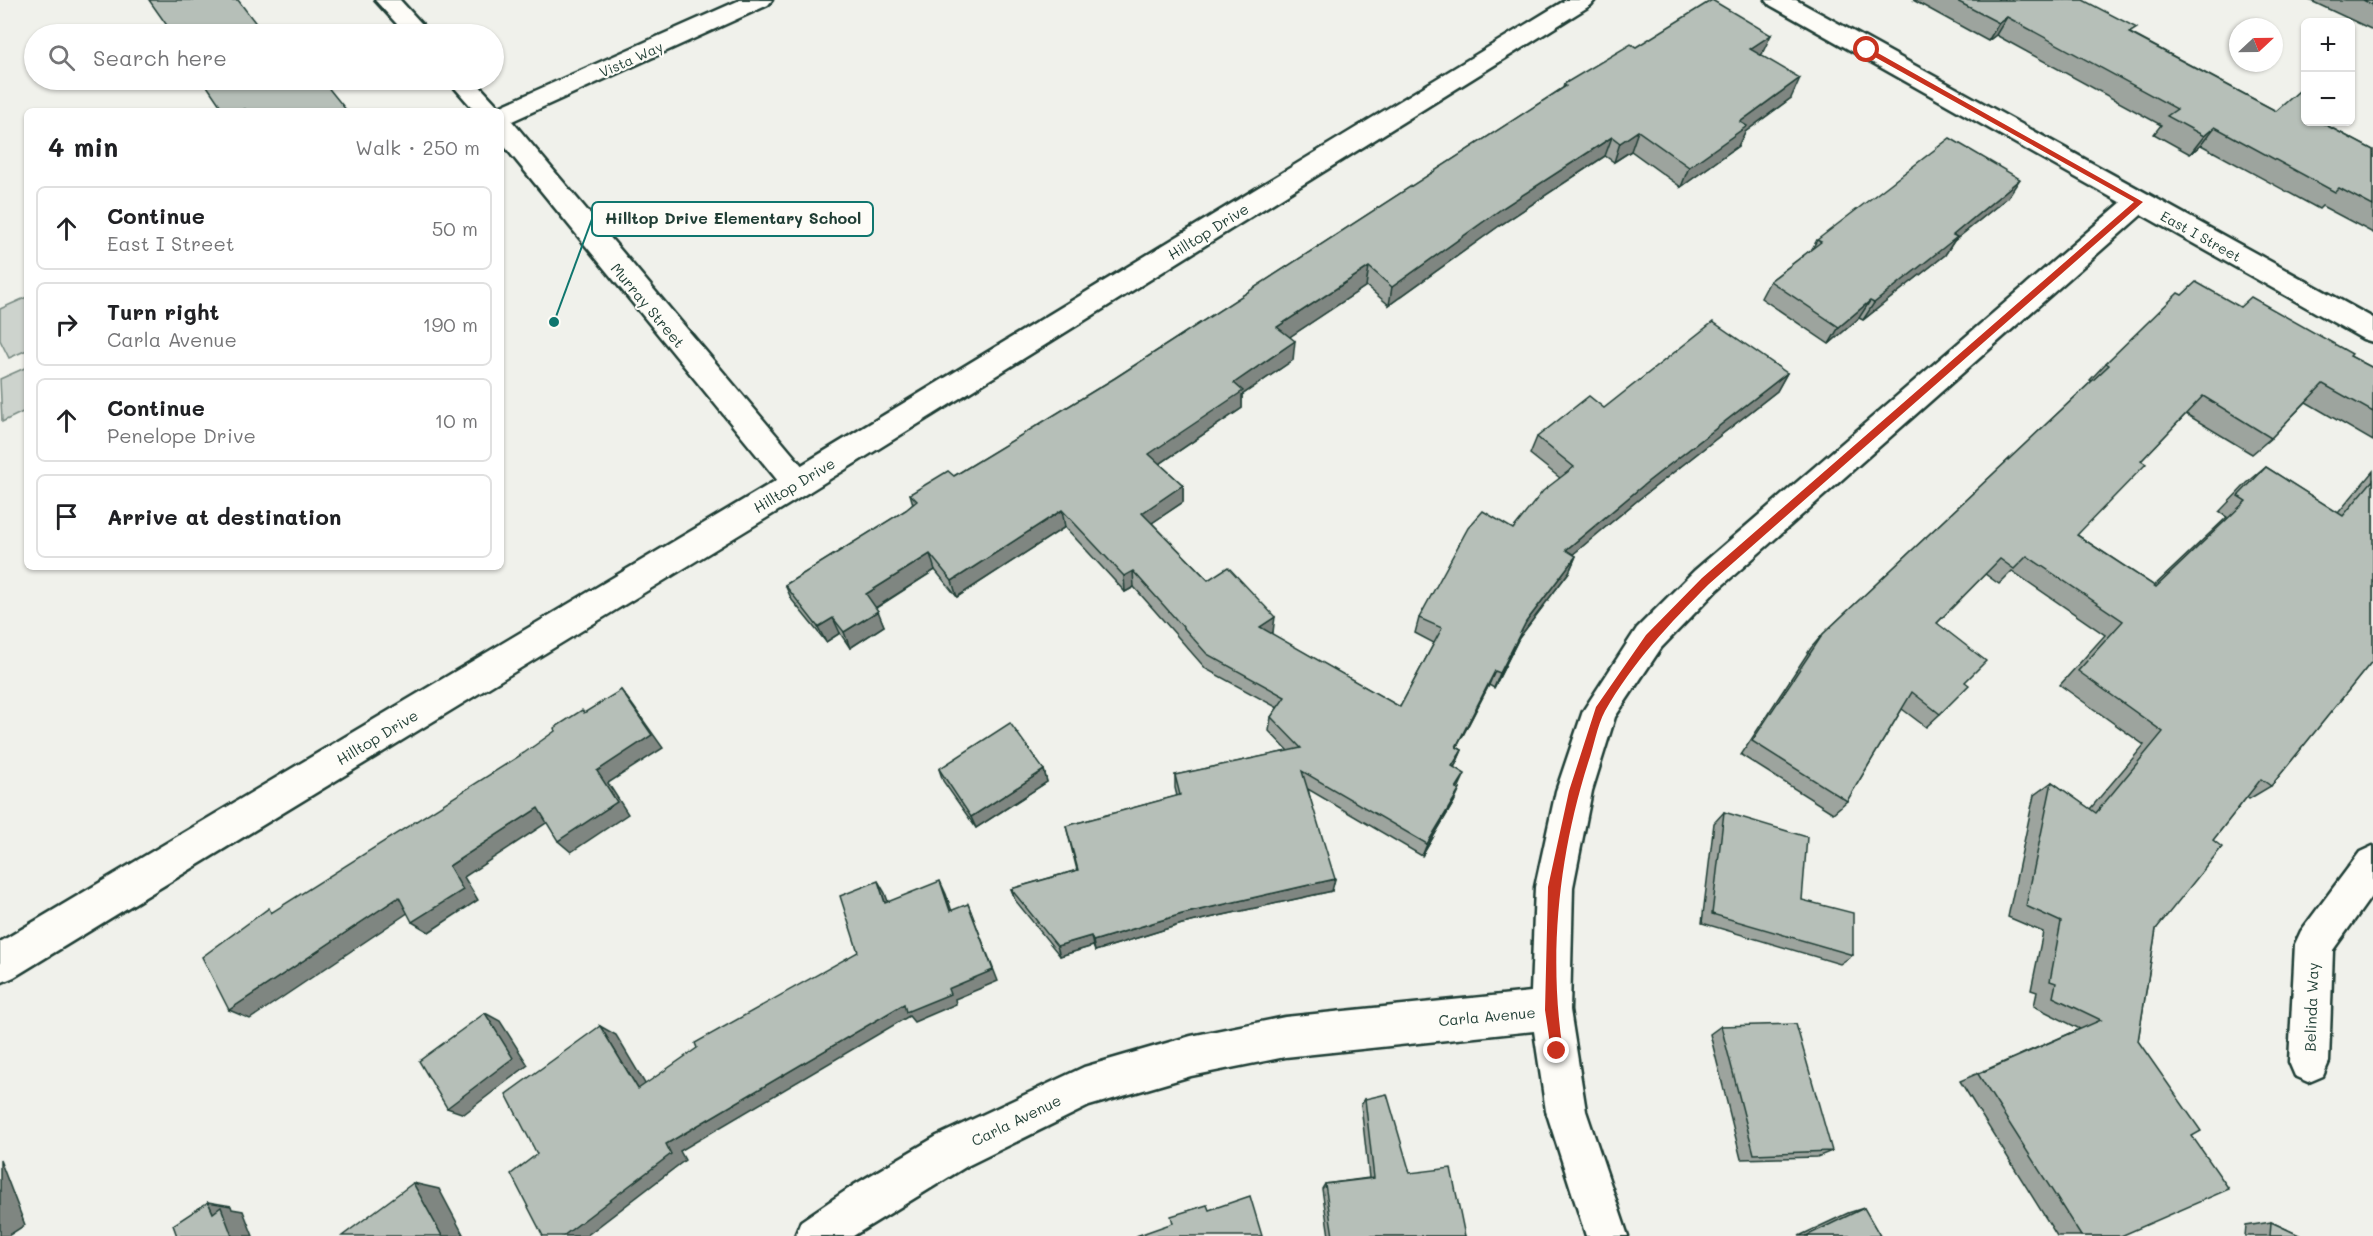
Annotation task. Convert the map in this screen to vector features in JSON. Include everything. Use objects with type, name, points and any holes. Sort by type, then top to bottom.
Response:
[{"type":"street","points":[[387,0],[409,24]]},
{"type":"street","name":"Vista Way","points":[[504,115],[760,0]]},
{"type":"street","name":"Hilltop Drive","points":[[0,964],[798,483],[1583,0]]},
{"type":"street","name":"East I Street","points":[[1778,0],[2373,331]]},
{"type":"street","points":[[469,90],[486,108]]},
{"type":"street","name":"Murray Street","points":[[504,129],[798,483]]},
{"type":"street","name":"Carla Avenue","points":[[816,1236],[868,1200],[952,1151],[1084,1087],[1191,1056],[1285,1036],[1551,1010],[1554,887],[1574,791],[1600,711],[1649,638],[1706,581],[2139,202]]},
{"type":"street","name":"Belinda Way","points":[[2309,1062],[2314,945],[2373,864]]},
{"type":"street","points":[[1551,1010],[1566,1111],[1607,1236]]},
{"type":"shaded area","points":[[24,298],[24,351],[9,358],[0,340],[0,309]]},
{"type":"shaded area","points":[[24,368],[24,411],[2,422],[0,379]]},
{"type":"building","points":[[149,0],[238,0],[256,24],[166,24]]},
{"type":"building","points":[[1712,0],[1771,35],[1750,49],[1800,78],[1740,122],[1747,126],[1689,167],[1638,131],[1620,143],[1612,137],[1504,207],[1392,287],[1369,267],[1277,327],[1295,341],[1234,383],[1243,391],[1149,454],[1183,485],[1142,513],[1208,580],[1228,567],[1275,617],[1260,627],[1400,707],[1442,628],[1419,618],[1468,528],[1483,511],[1513,529],[1543,491],[1574,467],[1537,437],[1589,396],[1604,408],[1713,322],[1787,373],[1646,483],[1566,550],[1576,556],[1526,622],[1500,673],[1495,671],[1456,747],[1462,750],[1452,766],[1465,774],[1456,788],[1460,789],[1427,844],[1302,771],[1335,879],[1182,914],[1093,941],[1091,936],[1057,946],[1011,889],[1078,870],[1066,826],[1180,795],[1175,775],[1301,748],[1271,717],[1285,697],[1207,654],[1133,571],[1124,576],[1062,510],[952,581],[930,554],[866,594],[878,611],[844,632],[833,618],[818,627],[785,585],[906,510],[917,501],[910,494],[948,471],[954,476],[1115,378],[1566,86],[1564,84],[1631,44],[1636,47]]},
{"type":"building","points":[[1955,0],[2083,0],[2137,28],[2129,33],[2276,111],[2301,89],[2301,126],[2328,126],[2373,150],[2373,206],[2339,188],[2335,192],[2215,127],[2204,136],[2167,116],[2177,109],[2007,17],[1999,23]]},
{"type":"building","points":[[2363,0],[2373,0],[2373,5]]},
{"type":"building","points":[[210,90],[330,90],[345,108],[222,108]]},
{"type":"building","points":[[1950,138],[2020,179],[1953,235],[1957,237],[1874,303],[1870,301],[1839,327],[1770,281],[1821,242],[1817,240]]},
{"type":"building","points":[[2196,282],[2240,307],[2251,297],[2373,368],[2373,412],[2323,384],[2271,438],[2203,396],[2141,461],[2146,464],[2077,535],[2156,587],[2246,501],[2238,496],[2266,467],[2343,516],[2373,480],[2373,660],[2271,786],[2261,779],[2213,840],[2222,847],[2156,929],[2138,1041],[2201,1131],[2192,1136],[2229,1189],[2121,1236],[2081,1236],[1978,1074],[2101,1020],[2053,997],[2056,983],[2050,981],[2061,922],[2026,906],[2052,782],[2096,813],[2163,732],[2078,671],[2123,621],[2027,556],[2014,569],[2000,559],[1937,623],[1986,661],[1965,682],[1969,685],[1940,714],[1912,692],[1847,801],[1752,741],[1823,634],[2109,365],[2106,363],[2178,293],[2182,295]]},
{"type":"building","points":[[621,690],[652,735],[597,771],[617,802],[558,841],[538,808],[449,866],[463,890],[412,922],[399,897],[229,1010],[202,957],[269,908],[271,913],[524,753],[555,731],[554,728],[582,710],[584,713]]},
{"type":"building","points":[[1010,723],[1044,770],[971,817],[939,769]]},
{"type":"building","points":[[1724,812],[1807,837],[1802,900],[1853,913],[1853,955],[1712,914]]},
{"type":"building","points":[[878,881],[885,903],[940,881],[950,911],[968,904],[993,970],[948,989],[950,994],[906,1012],[904,1004],[666,1144],[671,1154],[563,1236],[543,1236],[511,1174],[537,1154],[506,1094],[600,1026],[638,1089],[697,1048],[695,1043],[858,952],[840,896]]},
{"type":"building","points":[[485,1013],[513,1058],[447,1108],[419,1061]]},
{"type":"building","points":[[1796,1024],[1832,1151],[1754,1154],[1721,1026]]},
{"type":"building","points":[[1387,1094],[1410,1173],[1451,1168],[1465,1236],[1333,1236],[1325,1184],[1374,1178],[1365,1099]]},
{"type":"building","points":[[413,1183],[442,1236],[342,1236]]},
{"type":"building","points":[[1250,1196],[1262,1236],[1136,1236],[1173,1223],[1171,1216],[1207,1205],[1209,1210]]},
{"type":"building","points":[[208,1202],[213,1213],[221,1207],[232,1236],[177,1236],[173,1225]]},
{"type":"building","points":[[1864,1208],[1880,1236],[1806,1236]]},
{"type":"building","points":[[2271,1222],[2301,1236],[2270,1236]]},
{"type":"place","name":"Hilltop Drive Elementary School","points":[[554,322]]},
{"type":"route","points":[[1557,1051],[1551,1010],[1554,887],[1574,791],[1600,711],[1649,638],[1706,581],[2139,202],[1867,50]]}]
